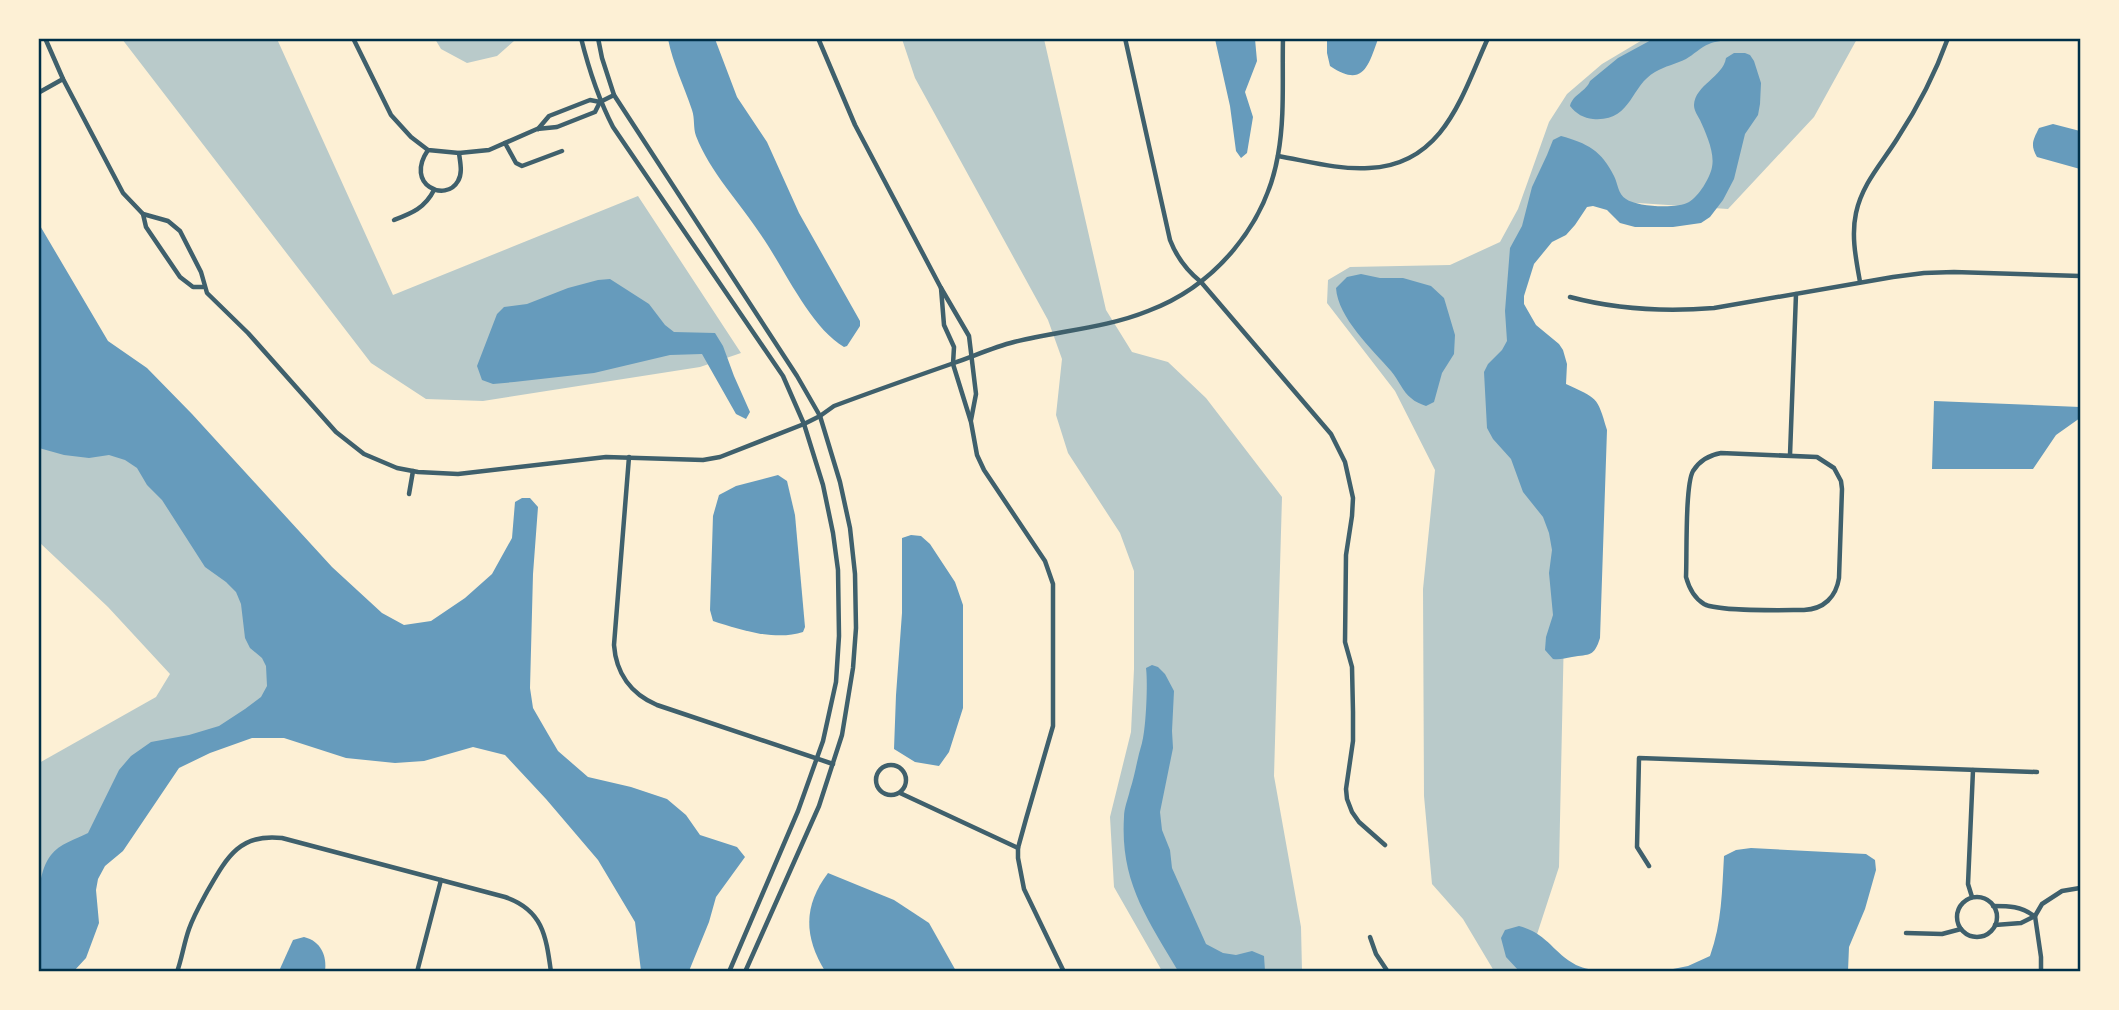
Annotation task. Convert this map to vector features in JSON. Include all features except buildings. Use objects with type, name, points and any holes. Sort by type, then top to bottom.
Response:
[{"type":"street","points":[[45,38],[63,79],[123,193],[143,214],[168,222],[180,231],[201,272],[206,293],[248,333],[336,432],[364,454],[384,463],[434,474],[476,473],[589,458],[712,459],[804,424],[834,406],[953,363],[1012,343],[1125,319],[1172,300],[1201,282],[1219,266],[1248,231],[1267,194],[1280,140],[1283,38]]},
{"type":"street","points":[[354,38],[391,115],[411,137],[428,150],[459,153],[489,150],[537,130],[557,127],[595,112],[600,102],[614,95]]},
{"type":"street","points":[[582,38],[592,80],[613,127],[783,376],[804,424],[823,485],[833,533],[838,583],[836,682],[823,741],[798,811],[730,970],[738,971]]},
{"type":"street","points":[[598,38],[614,95],[797,376],[820,416],[850,528],[855,575],[856,628],[853,668],[842,735],[819,806],[745,971]]},
{"type":"street","points":[[818,38],[855,125],[969,336],[976,394],[971,422]]},
{"type":"street","points":[[1125,38],[1170,240],[1182,264],[1201,282],[1331,434],[1345,461],[1353,498],[1346,555],[1345,642],[1352,667],[1353,741],[1346,789],[1352,812],[1359,822],[1385,845]]},
{"type":"street","points":[[1278,156],[1368,168],[1392,164],[1415,155],[1436,140],[1453,114],[1488,38]]},
{"type":"street","points":[[1860,282],[1853,233],[1861,195],[1913,114],[1948,38]]},
{"type":"street","points":[[38,93],[63,79]]},
{"type":"street","points":[[537,130],[549,116],[590,100],[600,102]]},
{"type":"street","points":[[505,143],[516,163],[522,166],[562,151]]},
{"type":"street","points":[[428,150],[421,160],[421,175],[423,181],[434,190],[449,190],[459,181],[459,153]]},
{"type":"street","points":[[394,220],[420,208],[434,190]]},
{"type":"street","points":[[143,214],[146,227],[180,277],[193,287],[203,287]]},
{"type":"street","points":[[1570,297],[1614,307],[1665,310],[1714,307],[1924,273],[2081,276]]},
{"type":"street","points":[[941,288],[943,325],[954,347],[953,363],[971,422],[973,440],[984,470],[1045,561],[1053,584],[1054,726],[1018,848],[1024,889],[1064,971]]},
{"type":"street","points":[[1790,456],[1796,294]]},
{"type":"street","points":[[1721,453],[1790,456],[1824,460],[1834,468],[1841,481],[1839,578],[1832,598],[1819,608],[1804,610],[1719,608],[1704,603],[1691,592],[1686,577],[1689,486],[1693,471],[1706,457],[1721,453]]},
{"type":"street","points":[[629,457],[614,645],[626,682],[642,697],[657,705],[833,764]]},
{"type":"street","points":[[409,494],[413,471]]},
{"type":"street","points":[[1649,866],[1637,847],[1639,758],[2037,772]]},
{"type":"street","points":[[900,793],[906,784],[902,770],[894,765],[880,769],[875,778],[881,792],[890,795],[900,793],[1018,848]]},
{"type":"street","points":[[1972,897],[1968,884],[1973,770]]},
{"type":"street","points":[[177,971],[195,913],[222,865],[236,849],[254,839],[268,837],[282,838],[512,899],[529,909],[538,920],[545,933],[551,971]]},
{"type":"street","points":[[416,971],[441,880]]},
{"type":"street","points":[[1995,925],[2021,923],[2035,916],[2042,904],[2062,891],[2081,888]]},
{"type":"street","points":[[1972,897],[1986,898],[1993,906],[1996,917],[1992,931],[1979,938],[1972,938],[1961,929],[1959,914],[1966,900],[1972,897]]},
{"type":"street","points":[[1993,906],[2012,906],[2035,916],[2041,971]]},
{"type":"street","points":[[1906,933],[1942,934],[1961,929]]},
{"type":"street","points":[[1370,937],[1376,954],[1388,971]]},
{"type":"shaded area","points":[[122,39],[277,39],[393,295],[638,196],[741,353],[700,367],[483,401],[426,399],[371,363]]},
{"type":"shaded area","points":[[435,39],[524,39],[514,41],[497,56],[467,63],[441,49]]},
{"type":"shaded area","points":[[902,39],[1044,39],[1106,310],[1132,352],[1168,362],[1206,398],[1282,497],[1274,776],[1301,927],[1302,971],[1162,971],[1114,887],[1110,817],[1131,732],[1134,571],[1120,533],[1068,453],[1056,415],[1062,359],[1048,320],[915,78]]},
{"type":"shaded area","points":[[1644,39],[1857,39],[1814,117],[1728,209],[1593,200],[1528,251],[1517,303],[1555,506],[1565,585],[1559,867],[1525,971],[1494,971],[1463,919],[1432,884],[1424,796],[1423,589],[1435,470],[1395,391],[1327,303],[1328,280],[1350,267],[1450,265],[1500,242],[1518,209],[1549,122],[1567,94],[1602,64]]},
{"type":"shaded area","points":[[39,420],[138,450],[437,703],[266,713],[167,757],[39,968],[39,763],[156,697],[170,674],[108,607],[39,542]]},
{"type":"water","points":[[1327,38],[1378,39],[1367,66],[1357,75],[1350,75],[1330,66]]},
{"type":"water","points":[[668,39],[715,39],[737,97],[767,142],[799,213],[860,321],[860,326],[847,346],[844,347],[820,326],[798,296],[761,235],[709,162],[696,136],[692,110]]},
{"type":"water","points":[[1215,39],[1255,39],[1257,61],[1245,92],[1253,117],[1247,153],[1241,158],[1236,151],[1230,106]]},
{"type":"water","points":[[1653,39],[1730,39],[1709,44],[1686,59],[1655,72],[1616,115],[1593,119],[1586,118],[1572,109],[1572,102],[1590,81],[1618,58]]},
{"type":"water","points":[[1734,53],[1750,55],[1754,61],[1761,83],[1760,104],[1758,115],[1745,134],[1734,179],[1710,217],[1701,223],[1673,227],[1635,227],[1620,223],[1607,210],[1587,207],[1566,235],[1552,242],[1534,264],[1524,296],[1524,304],[1536,325],[1563,350],[1567,364],[1566,384],[1598,404],[1607,430],[1600,638],[1596,649],[1590,654],[1553,659],[1545,650],[1553,615],[1549,573],[1552,550],[1549,533],[1543,517],[1523,492],[1511,459],[1487,428],[1484,372],[1507,341],[1505,311],[1510,248],[1522,226],[1532,187],[1553,140],[1561,136],[1586,145],[1599,154],[1614,176],[1621,194],[1631,202],[1667,206],[1683,204],[1693,199],[1706,181],[1713,161],[1694,105],[1699,92],[1720,71],[1726,58]]},
{"type":"water","points":[[2053,124],[2080,131],[2080,169],[2037,157],[2033,146],[2037,132],[2039,128]]},
{"type":"water","points":[[39,224],[108,341],[147,368],[332,567],[382,613],[404,625],[431,621],[465,598],[492,574],[512,538],[515,502],[530,498],[538,507],[530,688],[533,708],[558,751],[588,777],[667,799],[686,815],[700,835],[737,847],[745,857],[716,897],[689,971],[641,971],[635,922],[598,860],[505,755],[473,747],[424,761],[395,763],[346,758],[284,738],[252,738],[179,768],[123,851],[105,866],[98,879],[96,890],[99,923],[86,958],[74,971],[39,971],[39,894],[45,865],[54,851],[88,833],[119,770],[131,756],[151,742],[219,726],[261,697],[267,686],[266,666],[245,638],[241,604],[236,592],[205,567],[162,500],[147,485],[137,468],[125,460],[109,455],[89,458],[39,448]]},
{"type":"water","points":[[1361,274],[1380,278],[1403,278],[1431,286],[1444,298],[1455,335],[1454,354],[1442,373],[1434,402],[1426,406],[1408,395],[1349,322],[1336,288],[1347,277]]},
{"type":"water","points":[[610,279],[649,304],[674,332],[715,333],[750,412],[746,419],[736,414],[702,354],[670,355],[594,373],[493,384],[482,380],[477,366],[497,314],[504,307],[527,304],[568,288]]},
{"type":"water","points":[[1934,401],[2080,407],[2080,418],[2056,435],[2033,469],[1932,469]]},
{"type":"water","points":[[778,475],[787,481],[795,515],[805,627],[803,632],[770,635],[713,621],[710,610],[713,516],[719,495],[736,486]]},
{"type":"water","points":[[921,536],[930,544],[955,582],[963,605],[963,708],[949,752],[939,766],[915,762],[894,749],[902,613],[902,538]]},
{"type":"water","points":[[1152,665],[1165,674],[1174,691],[1173,748],[1160,812],[1172,868],[1206,944],[1223,953],[1236,955],[1252,951],[1264,956],[1265,971],[1178,971],[1146,916],[1131,880],[1126,861],[1124,814],[1143,736],[1146,668]]},
{"type":"water","points":[[1751,848],[1866,854],[1875,860],[1876,870],[1865,909],[1849,947],[1848,971],[1663,971],[1688,966],[1710,956],[1719,919],[1724,856],[1736,850]]},
{"type":"water","points":[[828,873],[894,900],[929,923],[956,971],[825,971],[813,946],[809,922],[814,897]]},
{"type":"water","points":[[1519,926],[1543,938],[1576,965],[1604,971],[1519,971],[1506,957],[1501,938],[1505,930]]},
{"type":"water","points":[[304,937],[315,942],[322,950],[325,971],[279,971],[293,940]]}]
